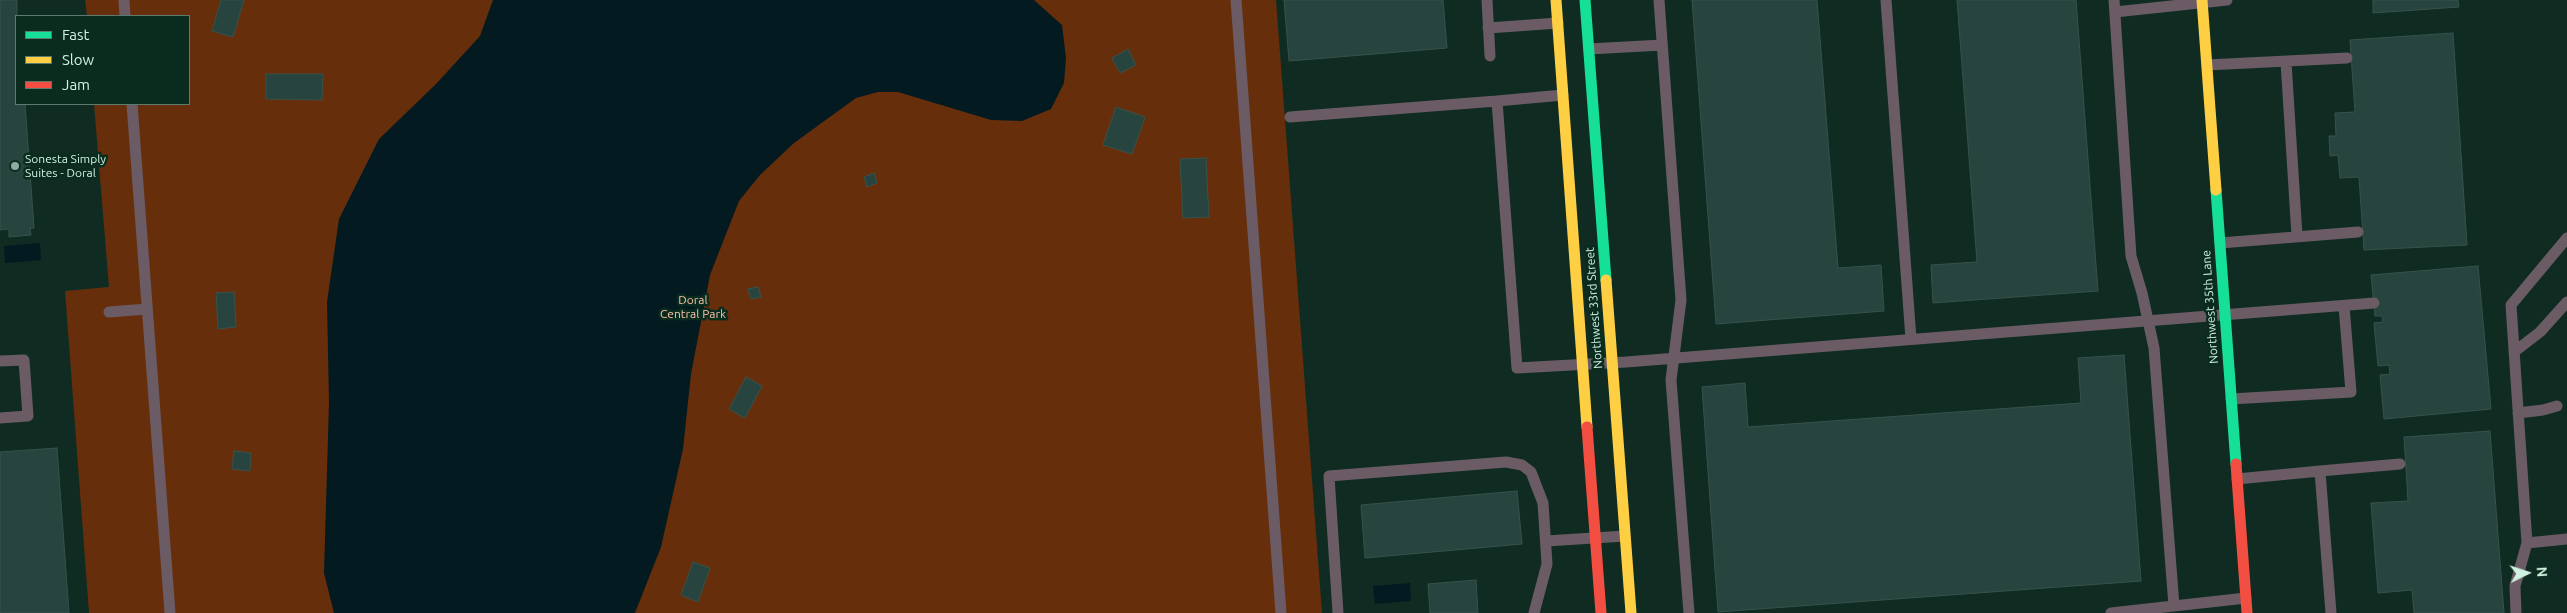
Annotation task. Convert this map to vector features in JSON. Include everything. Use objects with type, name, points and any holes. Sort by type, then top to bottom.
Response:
[{"type":"street","name":"Northwest 33rd Street","points":[[1556,0],[1558,23],[1572,89],[1583,364],[1601,613]]},
{"type":"street","name":"Northwest 33rd Street","points":[[1585,0],[1631,613]]},
{"type":"street","name":"Northwest 35th Lane","points":[[2202,2],[2247,613]]},
{"type":"street","points":[[1577,102],[1573,98],[1572,89],[1590,68]]},
{"type":"street","points":[[1583,116],[1595,140]]},
{"type":"lane","points":[[124,0],[125,15]]},
{"type":"lane","points":[[1236,0],[1281,613]]},
{"type":"lane","points":[[1487,0],[1490,56]]},
{"type":"lane","points":[[1659,0],[1681,300],[1671,380],[1689,613]]},
{"type":"lane","points":[[1886,0],[1911,339]]},
{"type":"lane","points":[[2114,0],[2131,256],[2154,348],[2174,606]]},
{"type":"lane","points":[[2114,12],[2228,0]]},
{"type":"lane","points":[[1488,28],[1558,23]]},
{"type":"lane","points":[[1589,49],[1662,45]]},
{"type":"lane","points":[[2206,65],[2347,58]]},
{"type":"lane","points":[[2286,62],[2297,236]]},
{"type":"lane","points":[[1290,117],[1497,100],[1572,89]]},
{"type":"lane","points":[[1497,100],[1517,368],[2149,322],[2374,303]]},
{"type":"lane","points":[[132,105],[170,613]]},
{"type":"lane","points":[[2220,243],[2358,232]]},
{"type":"lane","points":[[2516,613],[2516,586],[2527,543],[2510,305],[2567,238]]},
{"type":"lane","points":[[2514,352],[2540,332],[2567,302]]},
{"type":"lane","points":[[2231,399],[2351,392],[2344,306]]},
{"type":"lane","points":[[110,312],[147,309]]},
{"type":"lane","points":[[0,361],[24,360],[28,416],[0,418]]},
{"type":"lane","points":[[2518,412],[2549,410],[2556,406]]},
{"type":"lane","points":[[1338,613],[1329,476],[1498,462],[1522,465],[1531,472],[1542,497],[1547,564],[1534,613]]},
{"type":"lane","points":[[2237,479],[2400,464]]},
{"type":"lane","points":[[2320,471],[2331,613]]},
{"type":"lane","points":[[1546,542],[1625,536]]},
{"type":"lane","points":[[2527,543],[2567,539]]},
{"type":"lane","points":[[2111,613],[2246,598]]},
{"type":"green space","name":"Doral Central Park","points":[[85,0],[1276,0],[1322,613],[89,613],[65,291],[109,287],[94,105],[190,105],[190,15],[87,15]]},
{"type":"water","points":[[493,0],[1034,0],[1062,25],[1066,58],[1064,83],[1051,109],[1022,121],[991,120],[898,92],[878,92],[856,98],[794,143],[760,175],[739,201],[710,275],[691,374],[683,449],[661,547],[635,613],[334,613],[324,573],[329,402],[327,302],[339,219],[379,139],[436,84],[480,36]]},
{"type":"water","points":[[40,243],[41,260],[5,263],[4,246]]},
{"type":"water","points":[[1410,583],[1411,601],[1375,604],[1373,586]]},
{"type":"building","name":"Sonesta Simply Suites - Doral","points":[[0,0],[17,0],[17,15],[15,15],[15,105],[25,105],[34,228],[30,228],[31,235],[9,237],[9,229],[0,230]]},
{"type":"building","points":[[221,0],[244,0],[233,37],[212,31]]},
{"type":"building","points":[[1284,0],[1443,0],[1447,48],[1289,61]]},
{"type":"building","points":[[1692,0],[1817,0],[1838,268],[1881,265],[1884,311],[1716,324]]},
{"type":"building","points":[[1957,0],[2076,0],[2098,291],[1933,303],[1931,265],[1977,262]]},
{"type":"building","points":[[2373,0],[2458,0],[2459,7],[2373,13]]},
{"type":"building","points":[[2453,33],[2467,245],[2364,250],[2359,177],[2340,178],[2338,155],[2330,156],[2329,136],[2336,136],[2335,113],[2355,112],[2350,40]]},
{"type":"building","points":[[1128,49],[1136,65],[1120,73],[1112,58]]},
{"type":"building","points":[[266,74],[323,74],[322,100],[266,99]]},
{"type":"building","points":[[1116,107],[1145,117],[1132,154],[1103,145]]},
{"type":"building","points":[[1206,158],[1209,217],[1183,218],[1180,159]]},
{"type":"building","points":[[874,173],[877,183],[867,187],[864,177]]},
{"type":"building","points":[[2478,266],[2491,409],[2384,419],[2380,375],[2390,374],[2389,365],[2378,366],[2374,323],[2383,322],[2382,316],[2375,316],[2371,275]]},
{"type":"building","points":[[758,287],[761,297],[751,299],[748,289]]},
{"type":"building","points":[[234,292],[236,327],[218,329],[216,293]]},
{"type":"building","points":[[2124,355],[2141,581],[1718,612],[1702,387],[1745,383],[1748,427],[2081,403],[2078,358]]},
{"type":"building","points":[[746,377],[762,386],[745,418],[729,409]]},
{"type":"building","points":[[2490,431],[2504,613],[2414,613],[2412,590],[2378,593],[2371,503],[2408,501],[2404,437]]},
{"type":"building","points":[[57,448],[69,613],[0,613],[0,452]]},
{"type":"building","points":[[234,451],[251,453],[250,471],[232,469]]},
{"type":"building","points":[[1517,491],[1522,544],[1365,558],[1361,505]]},
{"type":"building","points":[[693,562],[710,568],[698,602],[681,595]]},
{"type":"building","points":[[1476,580],[1478,613],[1430,613],[1428,584]]},
{"type":"traffic: fast","points":[[1585,0],[1606,280]]},
{"type":"traffic: fast","points":[[2216,190],[2236,464]]},
{"type":"traffic: slow","points":[[1556,0],[1587,427]]},
{"type":"traffic: slow","points":[[2202,0],[2216,190]]},
{"type":"traffic: slow","points":[[1606,280],[1631,613]]},
{"type":"traffic: jam","points":[[1587,427],[1601,613]]},
{"type":"traffic: jam","points":[[2236,464],[2247,613]]},
{"type":"place","name":"Sonesta Simply Suites - Doral","points":[[15,166]]}]
